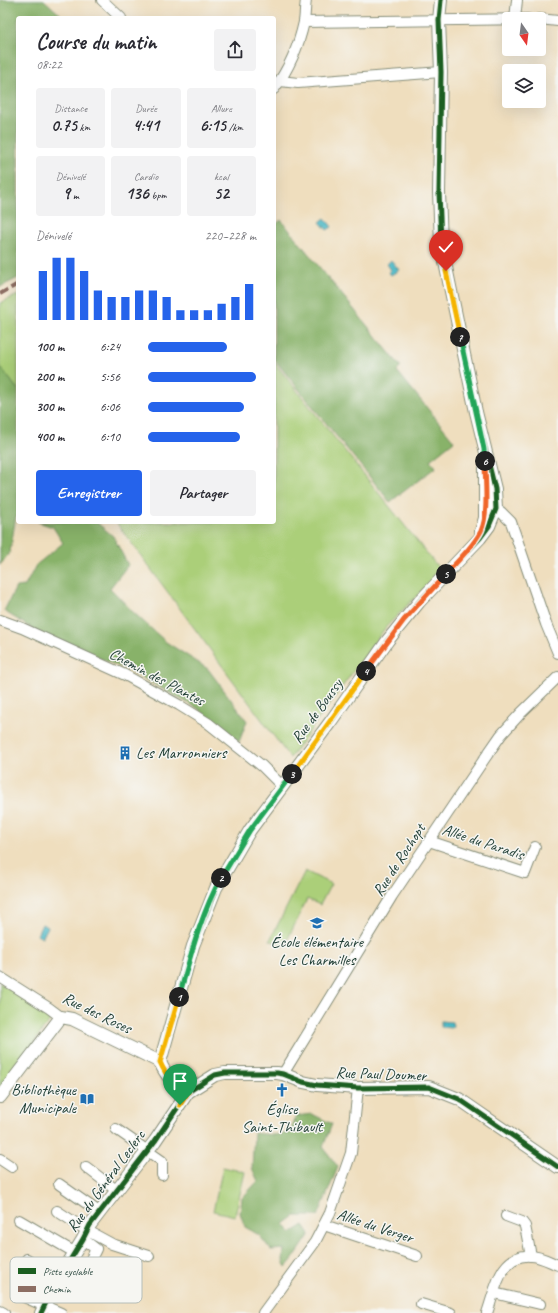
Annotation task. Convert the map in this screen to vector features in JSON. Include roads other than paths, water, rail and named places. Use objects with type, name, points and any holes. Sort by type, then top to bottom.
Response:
[{"type":"street","points":[[102,0],[119,16]]},
{"type":"street","points":[[277,85],[293,54],[304,22],[306,0]]},
{"type":"street","name":"Rue de Boussy","points":[[160,1062],[193,946],[216,888],[250,830],[283,787],[396,630],[419,602],[467,551],[481,530],[484,518],[490,508],[484,449],[441,243],[439,192],[441,72],[439,20],[441,0]]},
{"type":"street","points":[[516,12],[517,0]]},
{"type":"street","points":[[304,22],[502,19]]},
{"type":"street","points":[[546,20],[558,21]]},
{"type":"street","points":[[277,85],[441,72]]},
{"type":"street","points":[[490,508],[504,514],[511,522],[546,624],[558,653]]},
{"type":"street","name":"Chemin des Plantes","points":[[0,620],[22,628],[125,675],[179,705],[214,727],[262,766],[283,787]]},
{"type":"street","name":"Rue de Rochopt","points":[[283,1074],[392,896],[501,735],[558,677]]},
{"type":"street","name":"Allée du Paradis","points":[[429,841],[526,873],[535,847]]},
{"type":"street","name":"Rue des Roses","points":[[0,977],[62,1017],[72,1020],[160,1062]]},
{"type":"street","points":[[0,1098],[62,1017]]},
{"type":"street","points":[[160,1062],[169,1079],[188,1092]]},
{"type":"street","name":"Rue Paul Doumer","points":[[188,1092],[215,1075],[225,1073],[283,1074],[303,1082],[317,1085],[358,1088],[429,1087],[444,1092],[459,1100],[558,1167]]},
{"type":"street","points":[[263,1313],[315,1242],[330,1213],[351,1153],[358,1088]]},
{"type":"street","name":"Rue du Général Leclerc","points":[[71,1257],[99,1212],[155,1142],[188,1092]]},
{"type":"street","points":[[116,1129],[162,1161],[162,1175]]},
{"type":"street","points":[[0,1159],[12,1167]]},
{"type":"street","points":[[86,1167],[116,1190]]},
{"type":"street","points":[[59,1184],[99,1212]]},
{"type":"street","points":[[57,1211],[85,1235],[96,1249],[92,1257]]},
{"type":"street","points":[[506,1216],[522,1222],[525,1226],[531,1256]]},
{"type":"street","points":[[19,1220],[74,1252]]},
{"type":"street","name":"Allée du Verger","points":[[324,1225],[417,1256]]},
{"type":"street","points":[[85,1235],[149,1256]]},
{"type":"street","points":[[487,1313],[502,1270],[509,1261],[520,1257],[531,1256],[558,1265]]},
{"type":"street","points":[[494,1294],[540,1304]]},
{"type":"street","points":[[33,1303],[43,1310],[61,1313]]},
{"type":"street","points":[[421,1304],[451,1313]]},
{"type":"street","points":[[0,1311],[4,1313]]},
{"type":"water","points":[[325,218],[332,227],[327,230],[320,222]]},
{"type":"water","points":[[391,260],[399,270],[391,275],[388,272],[391,270],[387,264]]},
{"type":"water","points":[[42,924],[48,927],[42,938],[37,935]]},
{"type":"water","points":[[441,1021],[452,1022],[453,1026],[451,1028],[441,1027]]},
{"type":"place","name":"Les Marronniers","points":[[125,753]]},
{"type":"place","name":"École élémentaire Les Charmilles","points":[[317,923]]},
{"type":"place","name":"Église Saint-Thibault","points":[[282,1090]]},
{"type":"place","name":"Bibliothèque Municipale","points":[[87,1099]]}]
